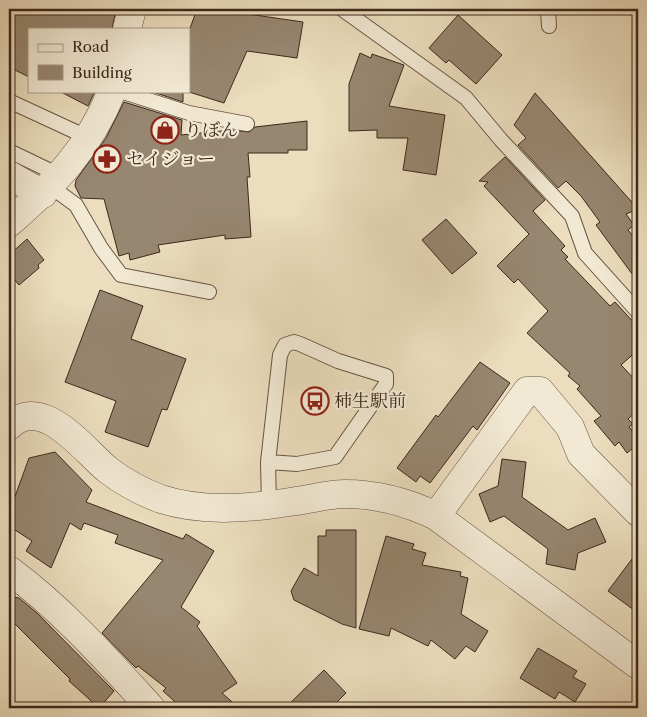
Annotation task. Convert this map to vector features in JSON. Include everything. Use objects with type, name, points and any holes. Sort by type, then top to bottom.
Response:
[{"type":"street","points":[[127,28],[132,9]]},
{"type":"street","points":[[9,223],[51,185],[89,138],[112,92]]},
{"type":"street","points":[[9,175],[51,185]]},
{"type":"street","points":[[436,516],[527,391],[540,391],[570,427],[582,454],[638,512]]},
{"type":"street","points":[[9,426],[13,422],[27,416],[45,419],[57,424],[107,469],[135,488],[163,499],[194,506],[246,508],[343,494],[373,495],[416,507],[436,516],[638,665]]},
{"type":"street","points":[[9,570],[32,587],[104,656],[151,708]]},
{"type":"lane","points":[[342,9],[466,98],[572,216],[585,254],[638,312]]},
{"type":"lane","points":[[549,26],[548,9],[552,9]]},
{"type":"lane","points":[[123,92],[189,113],[247,124]]},
{"type":"lane","points":[[9,101],[89,138]]},
{"type":"lane","points":[[9,151],[76,205],[101,248],[121,275],[209,292]]},
{"type":"lane","points":[[268,462],[297,464],[335,457],[386,384],[386,376],[338,361],[294,342],[285,346],[280,355],[268,462],[269,505]]},
{"type":"building","points":[[9,9],[116,9],[112,28],[28,28],[28,76],[9,67]]},
{"type":"building","points":[[197,9],[242,9],[241,13],[303,22],[297,58],[247,51],[224,103],[189,92],[190,28]]},
{"type":"building","points":[[458,15],[502,55],[476,84],[449,60],[446,63],[429,48]]},
{"type":"building","points":[[360,53],[371,58],[372,54],[404,65],[389,106],[445,115],[436,175],[403,170],[408,138],[377,138],[377,130],[349,131],[349,84]]},
{"type":"building","points":[[61,92],[95,92],[88,106]]},
{"type":"building","points":[[153,92],[183,92],[183,102]]},
{"type":"building","points":[[535,93],[638,209],[626,214],[634,225],[628,230],[638,242],[638,282],[596,225],[600,222],[581,196],[566,181],[558,188],[518,145],[526,138],[514,125]]},
{"type":"building","points":[[124,102],[182,120],[181,135],[231,130],[249,132],[255,127],[307,121],[307,150],[288,150],[288,153],[248,153],[250,177],[247,177],[251,237],[225,239],[225,235],[158,245],[160,252],[130,260],[129,253],[119,256],[104,199],[81,198],[75,186],[76,180],[106,138]]},
{"type":"building","points":[[505,157],[545,200],[533,211],[565,246],[561,250],[568,257],[565,259],[610,306],[615,302],[638,327],[638,350],[621,365],[638,383],[638,410],[628,419],[633,424],[629,427],[638,438],[638,444],[627,453],[619,442],[615,446],[594,421],[601,416],[577,389],[580,386],[568,376],[570,373],[527,333],[548,311],[518,279],[514,283],[497,266],[529,234],[484,186],[488,182],[479,181]]},
{"type":"building","points":[[446,219],[477,253],[452,274],[422,240]]},
{"type":"building","points":[[27,239],[44,260],[38,265],[39,268],[19,285],[9,273],[9,255]]},
{"type":"building","points":[[100,290],[143,306],[131,339],[186,359],[167,410],[162,409],[148,447],[105,432],[116,401],[65,382]]},
{"type":"building","points":[[480,362],[510,383],[477,430],[473,426],[430,483],[420,476],[416,482],[397,468],[436,415],[438,417]]},
{"type":"building","points":[[55,452],[92,490],[86,502],[183,539],[186,534],[214,551],[181,607],[200,622],[197,626],[237,683],[222,693],[239,708],[182,708],[163,691],[166,688],[138,666],[136,668],[102,633],[163,560],[115,543],[118,535],[84,523],[81,530],[70,523],[51,568],[26,551],[32,541],[9,526],[9,513],[29,458]]},
{"type":"building","points":[[502,459],[526,462],[522,497],[568,530],[595,518],[606,542],[578,553],[575,570],[546,564],[548,549],[504,516],[490,522],[479,494],[498,486]]},
{"type":"building","points":[[326,530],[356,530],[356,628],[342,624],[294,600],[291,591],[304,568],[318,576],[318,536],[326,536]]},
{"type":"building","points":[[386,536],[414,544],[412,549],[426,553],[422,565],[461,572],[460,576],[468,578],[461,614],[488,631],[475,652],[466,646],[455,659],[431,640],[428,646],[391,628],[389,636],[359,629]]},
{"type":"building","points":[[638,551],[638,613],[608,591]]},
{"type":"building","points":[[9,596],[19,598],[37,613],[114,691],[99,708],[69,681],[70,679],[14,623],[9,623]]},
{"type":"building","points":[[538,648],[577,671],[573,677],[586,684],[575,702],[559,692],[555,699],[520,678]]},
{"type":"building","points":[[324,670],[346,693],[331,708],[285,708]]},
{"type":"place","name":"りぼん","points":[[165,130]]},
{"type":"place","name":"セイジョー","points":[[107,159]]},
{"type":"place","name":"柿生駅前","points":[[315,401]]}]
